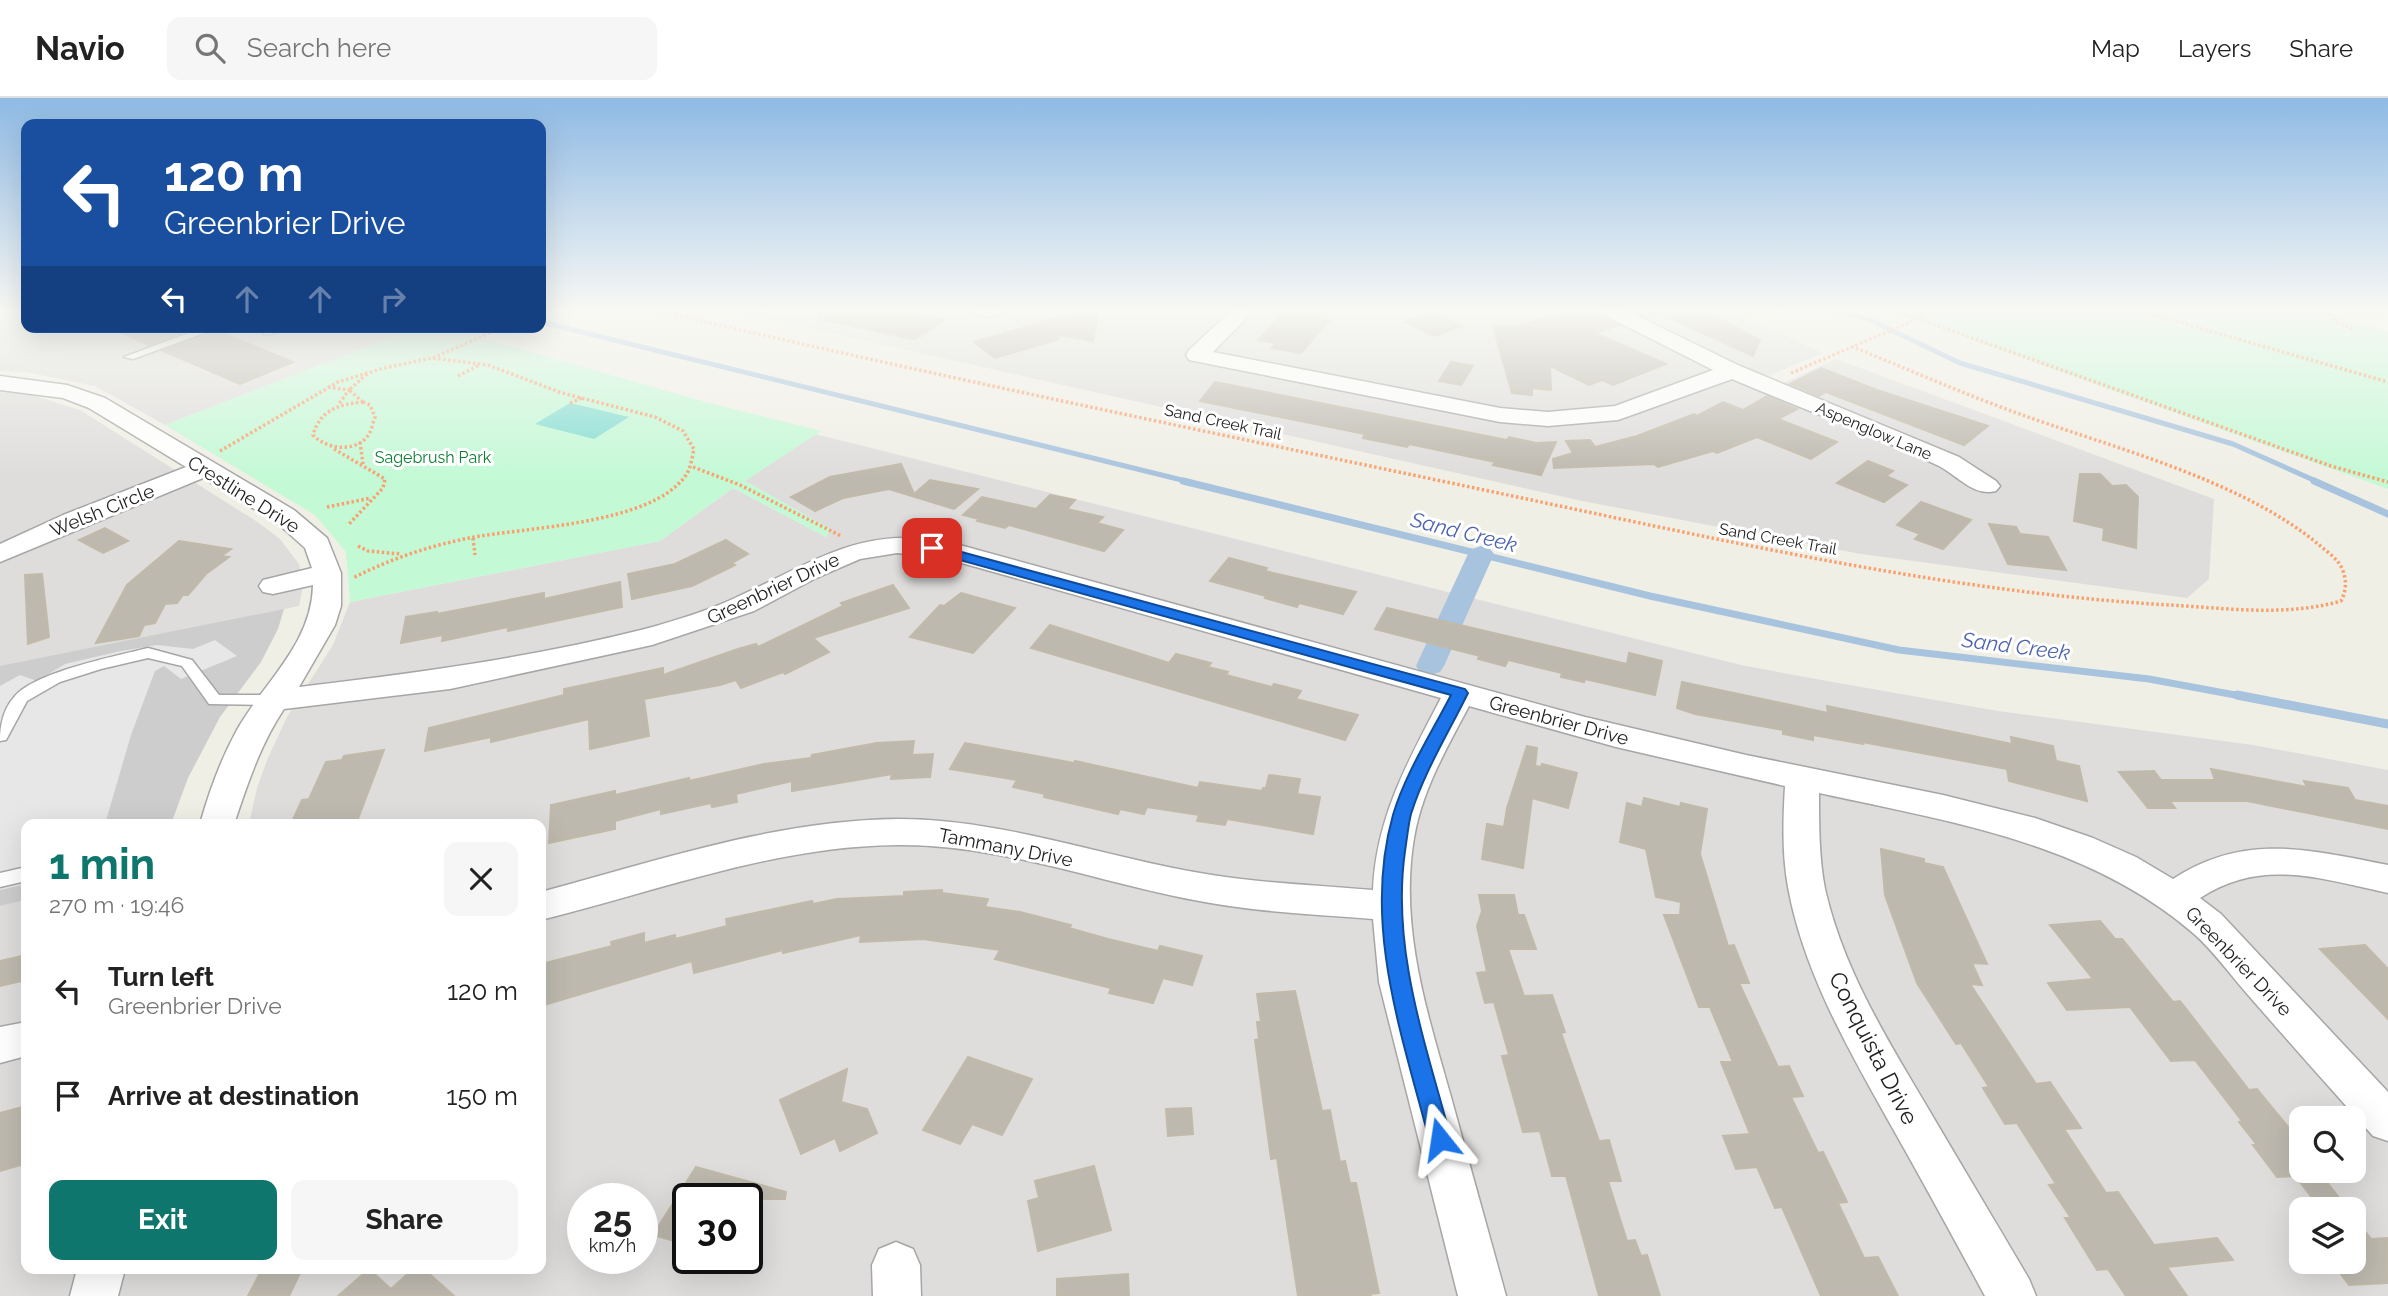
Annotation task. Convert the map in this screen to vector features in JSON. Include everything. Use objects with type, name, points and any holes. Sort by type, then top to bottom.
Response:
[{"type":"street","points":[[1247,365],[1500,415],[1570,419],[1618,413],[1732,371]]},
{"type":"street","name":"Aspenglow Lane","points":[[1720,365],[1950,462],[1987,486]]},
{"type":"street","name":"Crestline Drive","points":[[0,383],[67,392],[97,403],[211,460],[304,530],[340,576],[312,644],[254,729],[238,761],[219,819]]},
{"type":"street","points":[[30,408],[67,392]]},
{"type":"street","name":"Welsh Circle","points":[[0,554],[211,460]]},
{"type":"street","name":"Greenbrier Drive","points":[[274,700],[450,679],[652,636],[744,605],[874,541],[946,550],[1659,747],[2028,827],[2093,851],[2175,896],[2208,924],[2388,1122]]},
{"type":"street","points":[[273,586],[340,576]]},
{"type":"street","points":[[1460,693],[1410,792],[1402,816],[1393,872],[1393,946],[1399,982],[1482,1296]]},
{"type":"street","name":"Conquista Drive","points":[[1802,778],[1800,831],[1808,891],[1827,956],[1843,996],[1869,1047],[2012,1296]]},
{"type":"street","name":"Tammany Drive","points":[[546,905],[764,848],[846,835],[896,832],[978,837],[1232,893],[1392,906]]},
{"type":"street","points":[[2175,896],[2213,872],[2254,861],[2281,861],[2388,879]]},
{"type":"street","points":[[0,1045],[21,1039]]},
{"type":"street","points":[[94,1296],[100,1274]]},
{"type":"lane","points":[[0,736],[21,698],[55,679],[97,665],[148,653],[187,663],[215,700],[274,700]]},
{"type":"lane","points":[[0,880],[21,875]]},
{"type":"path","points":[[211,460],[247,433],[327,387],[402,365]]},
{"type":"path","points":[[458,376],[479,365]]},
{"type":"path","points":[[340,576],[406,554],[472,538],[611,517],[658,497],[675,486],[692,467],[694,449],[682,431],[673,424],[530,383],[483,365]]},
{"type":"path","name":"Sand Creek Trail","points":[[896,365],[1680,533],[1971,585],[2087,600],[2275,611],[2341,601],[2346,591],[2343,569],[2323,546],[2240,497],[2170,466],[2016,413],[1897,365]]},
{"type":"path","points":[[1765,385],[1809,365]]},
{"type":"path","points":[[2047,365],[2331,466],[2388,482]]},
{"type":"path","points":[[2328,365],[2388,382]]},
{"type":"path","points":[[349,524],[383,488],[385,480],[363,464],[325,447],[313,435],[320,416],[338,405],[349,390],[371,372]]},
{"type":"path","points":[[327,387],[349,390],[370,405],[375,416],[369,435],[360,442],[334,449]]},
{"type":"path","points":[[570,403],[583,398]]},
{"type":"path","points":[[338,405],[363,402]]},
{"type":"path","points":[[629,417],[635,411]]},
{"type":"path","points":[[360,442],[363,464]]},
{"type":"path","points":[[692,467],[874,541]]},
{"type":"path","points":[[327,507],[374,498]]},
{"type":"path","points":[[472,538],[475,555]]},
{"type":"path","points":[[358,546],[369,551],[406,554]]},
{"type":"shaded area","points":[[0,365],[320,365],[165,425],[95,386],[26,372],[0,371]]},
{"type":"shaded area","points":[[973,365],[1795,365],[1766,377],[1781,384],[1823,365],[1852,365],[2214,499],[2209,579],[2187,598],[1861,554],[1582,501]]},
{"type":"shaded area","points":[[0,392],[32,395],[80,410],[259,523],[280,539],[299,564],[303,585],[299,606],[0,667]]},
{"type":"shaded area","points":[[570,403],[629,417],[594,439],[535,424]]},
{"type":"shaded area","points":[[815,434],[1460,595],[1424,670],[1433,674],[1472,598],[1741,665],[1998,711],[2253,745],[2388,770],[2388,1296],[0,1296],[0,906],[21,901],[21,1274],[546,1274],[546,819],[250,819],[267,760],[287,717],[333,645],[350,602],[660,541],[733,488],[826,537],[830,529],[745,481]]},
{"type":"shaded area","points":[[284,609],[278,629],[261,662],[220,717],[188,778],[173,819],[21,819],[21,901],[0,906],[0,666]]},
{"type":"shaded area","points":[[215,640],[237,656],[181,679],[164,666],[155,671],[131,735],[106,819],[21,819],[21,885],[0,890],[0,686],[20,675],[37,681],[65,664],[121,651],[157,645],[193,649]]},
{"type":"green space","name":"Sagebrush Park","points":[[320,365],[576,365],[705,402],[821,431],[745,481],[831,529],[826,537],[733,488],[660,541],[350,602],[346,552],[315,515],[165,425]]},
{"type":"green space","points":[[2041,365],[2388,365],[2388,489]]},
{"type":"building","points":[[195,365],[286,365],[240,384]]},
{"type":"building","points":[[1449,365],[1473,366],[1461,385],[1439,381]]},
{"type":"building","points":[[1504,365],[1664,365],[1613,385],[1602,380],[1589,385],[1550,366],[1551,390],[1532,388],[1532,395],[1512,393]]},
{"type":"building","points":[[1821,368],[1877,390],[1988,426],[1964,445],[1826,392],[1819,396],[1790,384]]},
{"type":"building","points":[[1215,382],[1507,440],[1509,437],[1536,443],[1556,442],[1541,475],[1493,465],[1495,462],[1409,444],[1407,447],[1363,438],[1365,434],[1200,401]]},
{"type":"building","points":[[1767,396],[1797,409],[1778,419],[1837,442],[1811,459],[1757,437],[1717,453],[1713,451],[1658,467],[1654,464],[1554,468],[1553,459],[1573,453],[1566,441],[1590,440],[1595,447],[1637,436],[1694,414],[1697,416],[1723,402],[1743,410]]},
{"type":"building","points":[[1868,461],[1893,471],[1886,476],[1907,485],[1884,502],[1837,483]]},
{"type":"building","points":[[901,464],[914,494],[930,480],[978,489],[954,509],[889,489],[843,498],[815,511],[791,497],[830,477]]},
{"type":"building","points":[[2080,474],[2100,474],[2112,486],[2126,485],[2138,497],[2136,548],[2103,540],[2104,528],[2074,521]]},
{"type":"building","points":[[1050,495],[1075,500],[1067,509],[1103,517],[1097,523],[1123,530],[1104,551],[1009,525],[1005,528],[977,521],[979,519],[963,515],[982,497],[1036,509]]},
{"type":"building","points":[[1921,502],[1971,520],[1943,549],[1915,539],[1920,534],[1897,525]]},
{"type":"building","points":[[1989,524],[2016,527],[2020,534],[2048,537],[2066,570],[2008,564]]},
{"type":"building","points":[[105,528],[128,541],[103,553],[79,540]]},
{"type":"building","points":[[726,540],[748,554],[732,563],[735,565],[692,586],[632,599],[628,574],[675,564]]},
{"type":"building","points":[[179,541],[231,549],[221,556],[229,557],[206,574],[188,595],[183,595],[177,603],[165,604],[155,623],[144,625],[139,636],[96,643],[127,585]]},
{"type":"building","points":[[1229,558],[1267,568],[1265,571],[1356,592],[1343,614],[1299,603],[1297,607],[1210,581]]},
{"type":"building","points":[[42,574],[49,637],[28,644],[25,575]]},
{"type":"building","points":[[620,582],[622,607],[508,631],[508,627],[442,641],[443,635],[401,643],[406,617],[437,614],[544,593],[544,599]]},
{"type":"building","points":[[893,585],[909,608],[813,638],[829,652],[785,674],[783,672],[741,688],[736,680],[644,699],[649,736],[590,749],[589,719],[491,742],[491,737],[425,751],[429,728],[564,695],[564,689],[663,668],[663,675],[738,649],[756,644],[758,647],[843,606],[841,603]]},
{"type":"building","points":[[961,593],[1015,608],[973,653],[910,637],[940,605],[944,606]]},
{"type":"building","points":[[1387,608],[1627,664],[1629,653],[1662,661],[1655,695],[1585,679],[1584,682],[1561,677],[1562,673],[1508,660],[1505,666],[1478,659],[1480,656],[1375,629]]},
{"type":"building","points":[[1050,625],[1169,663],[1176,654],[1211,663],[1208,667],[1228,672],[1226,675],[1272,687],[1274,684],[1301,691],[1296,699],[1358,715],[1345,740],[1031,648]]},
{"type":"building","points":[[1682,682],[1828,713],[1827,706],[2012,744],[2011,737],[2053,746],[2056,761],[2079,766],[2087,801],[2009,781],[2007,769],[1862,742],[1863,744],[1813,735],[1813,740],[1783,734],[1783,730],[1695,714],[1677,708]]},
{"type":"building","points":[[914,741],[912,755],[933,754],[930,777],[891,779],[892,774],[792,791],[792,781],[736,794],[737,802],[712,807],[711,803],[661,814],[661,809],[615,821],[615,829],[549,843],[551,805],[615,791],[615,795],[689,778],[689,781],[764,764],[811,758],[812,755],[877,743]]},
{"type":"building","points":[[965,743],[1074,763],[1075,761],[1198,788],[1200,782],[1262,791],[1266,788],[1269,775],[1300,779],[1297,794],[1320,797],[1313,834],[1227,819],[1225,825],[1197,821],[1199,815],[1147,807],[1144,814],[1120,809],[1118,814],[1044,797],[1045,794],[1013,787],[1017,780],[950,769]]},
{"type":"building","points":[[1527,746],[1537,748],[1535,766],[1541,767],[1542,764],[1577,773],[1568,808],[1532,798],[1523,868],[1482,859],[1487,824],[1504,827],[1507,808]]},
{"type":"building","points":[[384,750],[358,819],[293,819],[302,800],[309,799],[326,762],[342,760],[344,756]]},
{"type":"building","points":[[2211,769],[2307,787],[2304,781],[2348,788],[2355,800],[2388,806],[2388,829],[2247,801],[2170,801],[2175,808],[2148,808],[2119,772],[2154,771],[2161,780],[2215,780]]},
{"type":"building","points":[[1644,798],[1680,807],[1681,803],[1707,809],[1700,854],[1728,946],[1734,945],[1749,983],[1739,983],[1778,1067],[1789,1066],[1803,1096],[1791,1097],[1818,1153],[1823,1152],[1847,1202],[1838,1203],[1864,1258],[1878,1257],[1898,1296],[1821,1296],[1782,1207],[1775,1208],[1757,1167],[1736,1169],[1723,1136],[1750,1134],[1721,1062],[1733,1062],[1710,1007],[1699,1007],[1664,915],[1680,915],[1681,902],[1656,897],[1646,849],[1620,842],[1627,803],[1642,807]]},
{"type":"building","points":[[1881,849],[1924,859],[1924,863],[1943,867],[1987,964],[1972,963],[1982,985],[1970,984],[2036,1084],[2050,1082],[2081,1128],[2064,1129],[2106,1193],[2118,1192],[2154,1245],[2217,1238],[2233,1260],[2167,1267],[2187,1296],[2126,1296],[2108,1269],[2097,1270],[2065,1218],[2071,1218],[2049,1185],[2056,1184],[2017,1123],[2005,1124],[1983,1088],[1989,1087],[1961,1043],[1956,1044],[1917,983],[1885,895]]},
{"type":"building","points":[[942,890],[942,893],[988,899],[985,907],[1020,912],[1158,951],[1160,946],[1202,956],[1192,985],[1163,978],[1153,1003],[1109,993],[1111,988],[995,959],[1000,950],[923,939],[860,942],[861,935],[783,953],[783,950],[694,973],[692,961],[546,1005],[546,963],[612,946],[611,942],[644,933],[644,943],[675,935],[675,939],[727,926],[726,919],[812,901],[813,904],[837,899],[904,896],[904,892]]},
{"type":"building","points":[[1479,895],[1514,895],[1518,915],[1524,915],[1536,949],[1508,949],[1524,996],[1552,995],[1565,1032],[1561,1033],[1599,1141],[1609,1140],[1621,1181],[1608,1181],[1627,1241],[1635,1240],[1641,1256],[1647,1255],[1660,1296],[1599,1296],[1566,1176],[1552,1176],[1540,1131],[1523,1132],[1502,1056],[1509,1055],[1494,1002],[1485,1003],[1477,973],[1487,972],[1477,926],[1482,911]]},
{"type":"building","points":[[2100,921],[2115,939],[2122,939],[2173,1002],[2180,1001],[2249,1090],[2257,1089],[2289,1128],[2289,1176],[2277,1177],[2253,1145],[2257,1145],[2239,1122],[2242,1121],[2195,1060],[2171,1061],[2130,1007],[2067,1010],[2048,983],[2093,979],[2050,925]]},
{"type":"building","points":[[2365,945],[2388,969],[2388,1019],[2320,949]]},
{"type":"building","points":[[21,956],[21,981],[0,986],[0,961]]},
{"type":"building","points":[[1295,991],[1322,1111],[1330,1110],[1340,1162],[1345,1161],[1350,1183],[1356,1183],[1379,1293],[1370,1294],[1371,1296],[1298,1296],[1277,1158],[1271,1159],[1255,1040],[1259,1039],[1257,1022],[1261,1022],[1257,994]]},
{"type":"building","points":[[968,1057],[1032,1079],[1002,1135],[972,1124],[960,1144],[923,1130]]},
{"type":"building","points":[[847,1069],[841,1102],[867,1109],[877,1133],[840,1151],[835,1138],[801,1154],[780,1100]]},
{"type":"building","points":[[21,1107],[21,1165],[0,1171],[0,1113]]},
{"type":"building","points":[[1191,1108],[1193,1134],[1168,1136],[1166,1109]]},
{"type":"building","points":[[1094,1166],[1111,1230],[1038,1251],[1028,1201],[1039,1198],[1035,1181]]},
{"type":"building","points":[[696,1167],[754,1183],[686,1183]]},
{"type":"building","points":[[2301,1183],[2327,1183],[2339,1197],[2312,1197]]},
{"type":"building","points":[[763,1186],[786,1192],[785,1199],[763,1199]]},
{"type":"building","points":[[672,1205],[672,1240],[658,1236],[658,1227]]},
{"type":"building","points":[[2366,1233],[2371,1239],[2388,1238],[2388,1283],[2349,1285],[2341,1274],[2366,1274]]},
{"type":"building","points":[[259,1274],[300,1274],[289,1296],[248,1296]]},
{"type":"building","points":[[363,1274],[374,1274],[391,1289],[408,1274],[430,1274],[454,1296],[338,1296]]},
{"type":"building","points":[[1128,1274],[1129,1296],[1057,1296],[1057,1279]]},
{"type":"waterway","name":"Sand Creek","points":[[715,365],[1190,482]]},
{"type":"waterway","points":[[1966,365],[2233,444],[2318,482]]},
{"type":"waterway","name":"Sand Creek","points":[[1183,481],[1650,596],[1899,650],[2149,679],[2246,697]]},
{"type":"waterway","points":[[2314,481],[2388,514]]},
{"type":"waterway","points":[[1430,666],[1481,554]]},
{"type":"waterway","name":"Sand Creek","points":[[2237,695],[2388,724]]},
{"type":"route","points":[[932,548],[1460,693],[1410,792],[1402,816],[1393,872],[1393,946],[1399,982],[1440,1139]]}]
